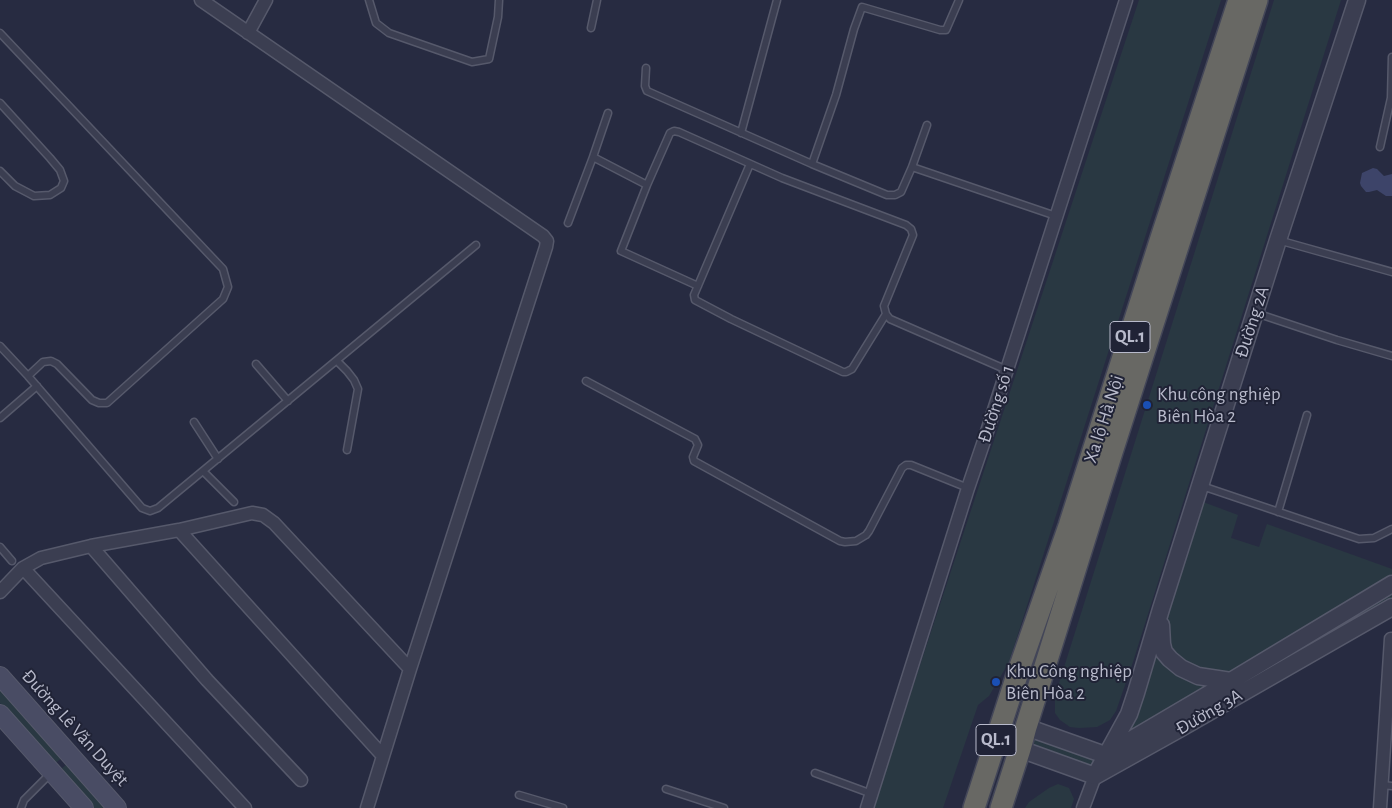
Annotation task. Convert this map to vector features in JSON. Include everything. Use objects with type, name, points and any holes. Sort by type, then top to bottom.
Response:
[{"type":"highway","name":"Xa lộ Hà Nội","points":[[974,808],[1018,672],[1069,526],[1239,0]]},
{"type":"highway","name":"Xa lộ Hà Nội","points":[[1026,727],[1257,0]]},
{"type":"highway","name":"QL.1","points":[[1000,808],[1026,727]]},
{"type":"main road","name":"Đường Lê Văn Duyệt","points":[[0,676],[118,808]]},
{"type":"main road","points":[[0,714],[84,808]]},
{"type":"main road","points":[[52,772],[70,756]]},
{"type":"street","points":[[201,0],[543,236],[547,242],[544,257],[410,669],[367,808]]},
{"type":"street","points":[[248,33],[266,0]]},
{"type":"street","name":"Đường số 1","points":[[867,808],[1126,0]]},
{"type":"street","name":"Đường 2A","points":[[1095,776],[1129,714],[1278,240],[1357,0]]},
{"type":"street","points":[[0,592],[24,568],[41,558],[252,513],[263,515],[274,523],[410,669]]},
{"type":"street","points":[[179,530],[383,756]]},
{"type":"street","points":[[91,546],[206,680],[301,780]]},
{"type":"street","points":[[24,568],[245,808]]},
{"type":"street","name":"Đường 3A","points":[[1105,755],[1392,584]]},
{"type":"street","name":"Đường 3A","points":[[1095,776],[1392,607]]},
{"type":"street","points":[[1161,609],[1160,634],[1164,652],[1170,659],[1181,668],[1198,676],[1232,681]]},
{"type":"street","points":[[1380,808],[1386,785],[1391,645]]},
{"type":"street","points":[[1026,727],[1105,755]]},
{"type":"street","points":[[1020,749],[1095,776],[1083,808]]},
{"type":"lane","points":[[369,0],[376,23],[389,33],[472,62],[489,59],[498,17],[499,0]]},
{"type":"lane","points":[[591,28],[597,0]]},
{"type":"lane","points":[[741,133],[777,0]]},
{"type":"lane","points":[[812,164],[836,95],[863,3],[940,30],[946,30],[959,0]]},
{"type":"lane","points":[[0,33],[223,269],[228,287],[224,299],[106,403],[92,400],[51,361],[43,362],[28,376]]},
{"type":"lane","points":[[1380,147],[1391,98],[1392,57]]},
{"type":"lane","points":[[646,68],[645,86],[647,91],[812,164],[888,195],[895,195],[900,192],[912,167],[927,125]]},
{"type":"lane","points":[[0,103],[60,170],[64,181],[61,188],[50,195],[34,196],[15,186],[0,171]]},
{"type":"lane","points":[[568,223],[608,113]]},
{"type":"lane","points":[[698,286],[621,251],[647,185],[670,133],[674,131],[782,178],[906,225],[911,229],[913,235],[884,306],[886,314],[890,319],[1007,370]]},
{"type":"lane","points":[[593,157],[647,185]]},
{"type":"lane","points":[[750,164],[698,286],[694,296],[695,300],[730,319],[842,372],[852,369],[886,314]]},
{"type":"lane","points":[[912,167],[1056,216]]},
{"type":"lane","points":[[1278,240],[1392,272]]},
{"type":"lane","points":[[0,346],[142,508],[150,511],[158,508],[204,471],[476,245]]},
{"type":"lane","points":[[1255,313],[1392,356]]},
{"type":"lane","points":[[337,361],[354,380],[358,389],[347,450]]},
{"type":"lane","points":[[256,364],[288,401]]},
{"type":"lane","points":[[586,381],[695,439],[698,444],[693,457],[694,461],[840,541],[856,541],[866,535],[902,468],[906,466],[911,465],[968,488]]},
{"type":"lane","points":[[0,418],[36,386]]},
{"type":"lane","points":[[1278,512],[1307,415]]},
{"type":"lane","points":[[194,422],[218,459]]},
{"type":"lane","points":[[204,471],[234,502]]},
{"type":"lane","points":[[1200,486],[1360,539],[1374,538],[1392,529]]},
{"type":"lane","points":[[0,547],[12,561]]},
{"type":"lane","points":[[21,808],[24,800],[52,772]]},
{"type":"lane","points":[[815,773],[872,794]]},
{"type":"lane","points":[[666,789],[724,808]]},
{"type":"lane","points":[[519,795],[563,808]]},
{"type":"shaded area","points":[[1139,0],[1221,0],[1009,662],[989,696],[978,705],[943,808],[873,808]]},
{"type":"shaded area","points":[[1274,0],[1341,0],[1116,711],[1110,720],[1097,727],[1070,727],[1060,720],[1055,713],[1055,696]]},
{"type":"shaded area","points":[[1203,502],[1238,515],[1231,538],[1259,547],[1267,524],[1392,569],[1392,576],[1226,676],[1199,672],[1172,656],[1165,621]]},
{"type":"shaded area","points":[[1392,592],[1392,598],[1249,679]]},
{"type":"shaded area","points":[[1158,646],[1215,682],[1125,734]]},
{"type":"shaded area","points":[[0,687],[62,758],[54,764],[0,703]]},
{"type":"shaded area","points":[[1031,736],[1098,760],[1094,768],[1028,745]]},
{"type":"shaded area","points":[[67,764],[108,808],[94,808],[60,770]]},
{"type":"shaded area","points":[[1058,784],[1069,788],[1074,799],[1071,808],[1025,808],[1029,802]]},
{"type":"water","points":[[1373,168],[1377,169],[1384,176],[1392,174],[1392,196],[1386,196],[1377,190],[1366,192],[1361,186],[1362,173]]},
{"type":"place","name":"Khu công nghiệp Biên Hòa 2","points":[[1147,405]]},
{"type":"place","name":"Khu Công nghiệp Biên Hòa 2","points":[[996,682]]}]
